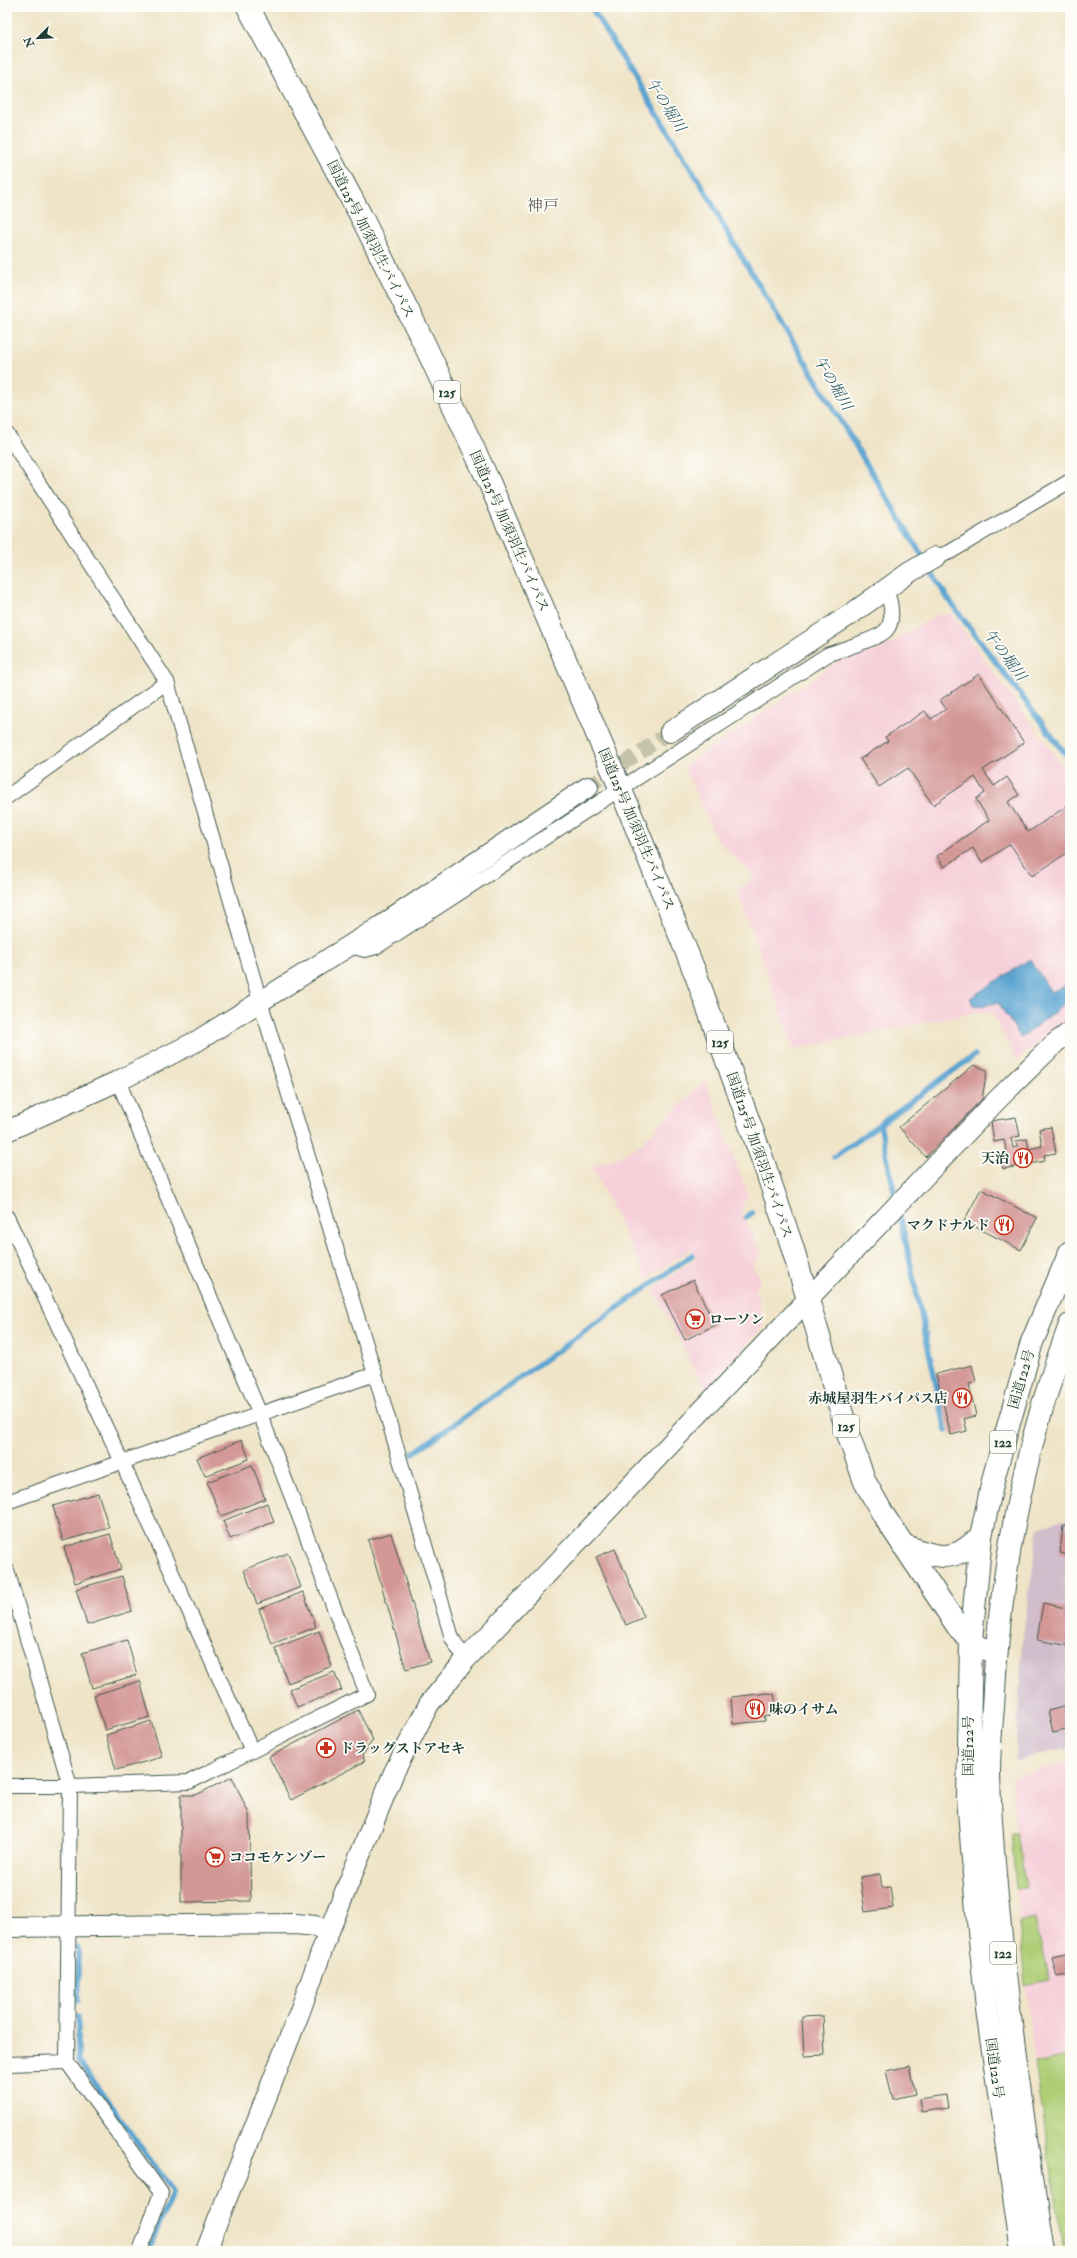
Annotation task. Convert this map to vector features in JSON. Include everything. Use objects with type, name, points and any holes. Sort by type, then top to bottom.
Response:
[{"type":"highway","name":"国道125号 加須羽生バイパス","points":[[248,7],[361,216],[423,341],[490,484],[621,790],[699,982],[763,1161],[808,1299],[848,1434],[865,1482],[903,1545],[960,1630],[978,1647],[995,1652]]},
{"type":"highway","name":"国道122号","points":[[1022,2251],[990,2032],[977,1911],[968,1798],[971,1641],[981,1536],[994,1476],[1032,1342],[1070,1252]]},
{"type":"highway","name":"国道122号","points":[[1043,2251],[1011,2026],[997,1895],[989,1772],[995,1652],[1008,1553],[1024,1475],[1046,1395],[1070,1325]]},
{"type":"highway","points":[[903,1545],[933,1555],[946,1556],[959,1553],[981,1536]]},
{"type":"street","points":[[7,434],[167,682],[260,1001],[375,1374],[452,1638],[457,1647],[467,1658]]},
{"type":"street","points":[[670,732],[910,572],[936,557],[950,552],[1070,481]]},
{"type":"street","points":[[350,946],[366,950],[376,947],[827,656],[883,633],[889,626],[891,614],[890,600],[886,589]]},
{"type":"street","points":[[7,797],[167,682]]},
{"type":"street","points":[[7,1131],[118,1081],[198,1041],[350,946],[588,787]]},
{"type":"street","points":[[206,2251],[300,2011],[329,1931],[394,1772],[429,1704],[467,1658],[998,1099],[1055,1043],[1070,1032]]},
{"type":"street","points":[[7,1786],[70,1786],[189,1782],[367,1694],[260,1414],[118,1081]]},
{"type":"street","points":[[7,1217],[122,1462],[252,1750]]},
{"type":"street","points":[[7,1502],[375,1374]]},
{"type":"street","points":[[7,1570],[70,1786],[70,1926],[67,2062],[161,2194],[140,2251]]},
{"type":"street","points":[[7,1927],[296,1924],[315,1926],[329,1931]]},
{"type":"street","points":[[7,2064],[67,2062]]},
{"type":"shaded area","points":[[950,613],[1070,776],[1070,1018],[1017,1060],[993,1013],[976,1012],[794,1049],[737,889],[754,879],[749,871],[717,839],[684,767],[845,657],[880,650],[937,615]]},
{"type":"shaded area","points":[[705,1081],[749,1198],[745,1199],[741,1211],[762,1254],[752,1267],[761,1279],[754,1290],[759,1298],[763,1326],[706,1391],[653,1289],[697,1258],[690,1249],[647,1278],[592,1167],[617,1158],[637,1147]]},
{"type":"shaded area","points":[[1070,1518],[1070,1748],[1016,1760],[1022,1642],[1039,1527]]},
{"type":"shaded area","points":[[1070,1762],[1070,2076],[1065,2056],[1035,2063],[1025,1985],[1049,1980],[1035,1919],[1019,1922],[1016,1889],[1026,1887],[1017,1833],[1013,1794],[1014,1777]]},
{"type":"green space","points":[[1011,1833],[1017,1833],[1026,1888],[1016,1889]]},
{"type":"green space","points":[[1035,1919],[1049,1980],[1025,1985],[1019,1922]]},
{"type":"green space","points":[[1065,2056],[1070,2076],[1070,2251],[1064,2251],[1035,2063]]},
{"type":"water","points":[[1030,959],[1051,992],[1070,983],[1070,1000],[1021,1038],[998,1003],[974,1007],[970,998]]},
{"type":"building","points":[[979,674],[1024,743],[983,770],[994,786],[1007,777],[1019,795],[1008,802],[1028,832],[1070,804],[1070,851],[1032,876],[1010,844],[982,863],[973,848],[944,867],[937,856],[989,820],[976,799],[985,793],[975,777],[933,805],[908,768],[879,787],[860,759],[888,741],[885,737],[925,711],[931,719],[946,709],[940,700]]},
{"type":"building","points":[[974,1065],[987,1070],[982,1099],[926,1157],[899,1127]]},
{"type":"building","points":[[1016,1117],[1020,1136],[1011,1138],[1013,1148],[1017,1147],[1016,1141],[1027,1139],[1029,1149],[1042,1146],[1039,1129],[1051,1127],[1056,1153],[1044,1155],[1045,1161],[1003,1169],[1000,1154],[1007,1153],[1004,1140],[994,1142],[991,1121]]},
{"type":"building","points":[[981,1189],[1037,1218],[1021,1250],[964,1221]]},
{"type":"building","points":[[693,1280],[715,1325],[685,1340],[662,1295]]},
{"type":"building","points":[[972,1365],[976,1382],[969,1384],[976,1416],[964,1419],[967,1431],[951,1435],[936,1374]]},
{"type":"building","points":[[242,1440],[249,1459],[205,1476],[197,1458]]},
{"type":"building","points":[[252,1465],[265,1499],[221,1516],[207,1482]]},
{"type":"building","points":[[98,1493],[109,1528],[63,1541],[53,1506]]},
{"type":"building","points":[[267,1503],[274,1522],[230,1539],[223,1521]]},
{"type":"building","points":[[1063,1526],[1070,1527],[1070,1555],[1060,1553]]},
{"type":"building","points":[[391,1533],[430,1662],[406,1669],[368,1540]]},
{"type":"building","points":[[110,1534],[121,1569],[75,1583],[64,1547]]},
{"type":"building","points":[[615,1549],[644,1617],[626,1625],[596,1557]]},
{"type":"building","points":[[288,1553],[301,1587],[257,1604],[244,1570]]},
{"type":"building","points":[[122,1576],[132,1611],[87,1625],[76,1589]]},
{"type":"building","points":[[303,1592],[316,1627],[272,1644],[259,1609]]},
{"type":"building","points":[[1043,1603],[1070,1609],[1070,1646],[1037,1640]]},
{"type":"building","points":[[319,1631],[332,1666],[288,1683],[275,1648]]},
{"type":"building","points":[[127,1640],[137,1675],[92,1688],[82,1653]]},
{"type":"building","points":[[334,1672],[342,1690],[297,1707],[290,1689]]},
{"type":"building","points":[[140,1681],[150,1717],[105,1730],[94,1695]]},
{"type":"building","name":"味のイサム","points":[[768,1693],[774,1694],[778,1714],[764,1717],[765,1721],[733,1724],[731,1697]]},
{"type":"building","points":[[1070,1705],[1070,1728],[1053,1732],[1048,1711]]},
{"type":"building","name":"ドラッグストアセキ","points":[[358,1710],[373,1740],[362,1756],[365,1761],[291,1800],[269,1757]]},
{"type":"building","points":[[151,1721],[162,1757],[116,1770],[106,1735]]},
{"type":"building","name":"ココモケンゾー","points":[[232,1777],[249,1814],[251,1901],[181,1902],[181,1795],[196,1795]]},
{"type":"building","points":[[880,1874],[882,1888],[890,1887],[893,1908],[865,1912],[860,1877]]},
{"type":"building","points":[[1070,1953],[1070,1974],[1057,1977],[1052,1957]]},
{"type":"building","points":[[823,2016],[825,2055],[804,2056],[802,2017]]},
{"type":"building","points":[[909,2066],[915,2094],[893,2099],[886,2071]]},
{"type":"building","points":[[946,2095],[948,2108],[921,2112],[919,2099]]},
{"type":"waterway","name":"午の堀川","points":[[591,7],[710,199],[724,227],[948,599],[1070,760]]},
{"type":"waterway","points":[[834,1157],[975,1055]]},
{"type":"waterway","points":[[880,1124],[896,1200]]},
{"type":"waterway","points":[[899,1211],[946,1431]]},
{"type":"waterway","points":[[746,1217],[752,1213]]},
{"type":"waterway","points":[[412,1454],[692,1255]]},
{"type":"waterway","points":[[78,1948],[78,2001]]},
{"type":"waterway","points":[[78,2016],[78,2061],[173,2191],[148,2251]]},
{"type":"tunnel","points":[[588,787],[670,732]]},
{"type":"place","name":"天治","points":[[1023,1158]]},
{"type":"place","name":"マクドナルド","points":[[1004,1225]]},
{"type":"place","name":"ローソン","points":[[695,1319]]},
{"type":"place","name":"赤城屋羽生バイパス店","points":[[962,1398]]},
{"type":"place","name":"味のイサム","points":[[755,1709]]},
{"type":"place","name":"ドラッグストアセキ","points":[[326,1748]]},
{"type":"place","name":"ココモケンゾー","points":[[215,1857]]},
{"type":"district","name":"神戸","points":[[543,205]]}]
